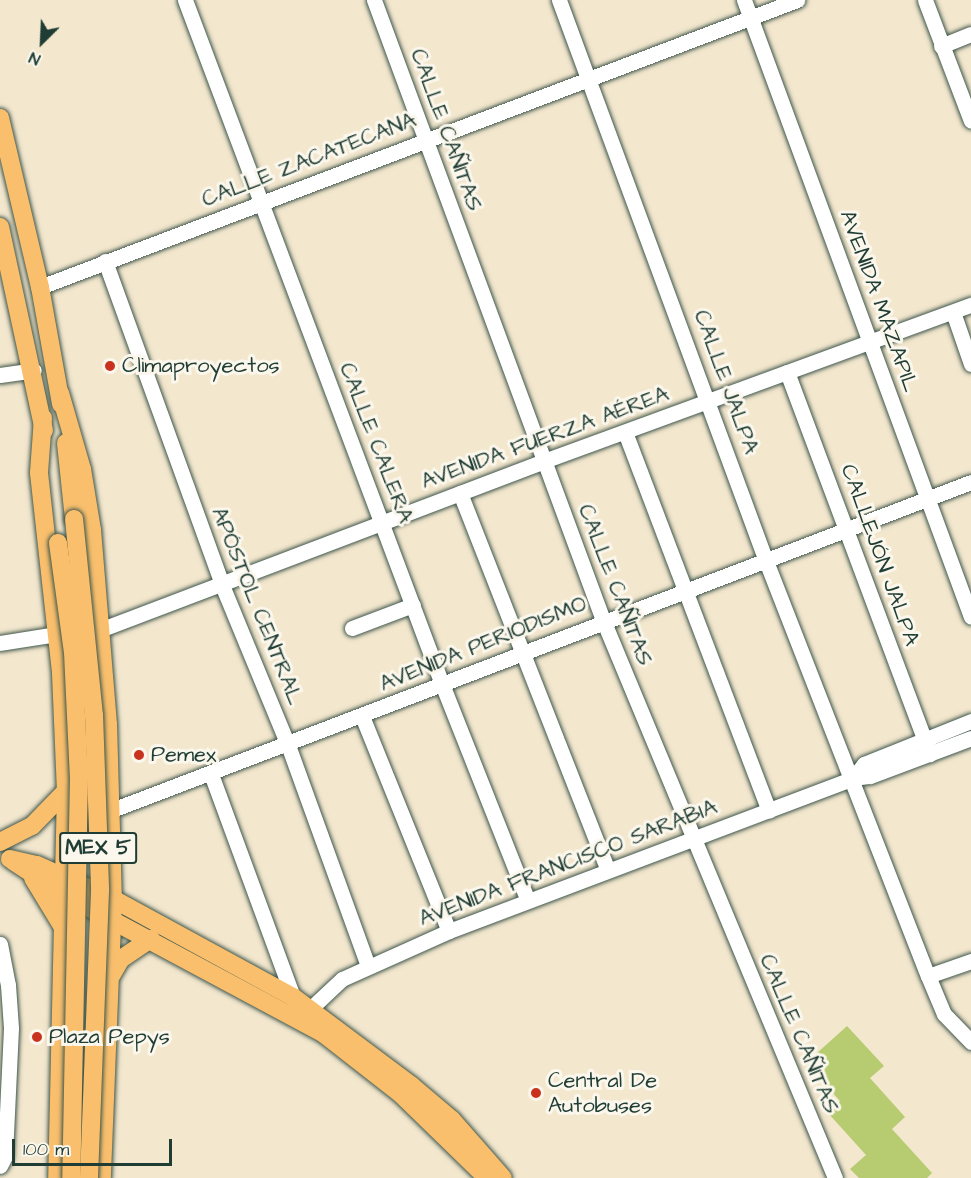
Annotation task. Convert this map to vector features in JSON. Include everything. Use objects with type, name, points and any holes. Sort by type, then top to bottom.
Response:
[{"type":"main road","name":"MEX 5","points":[[0,118],[40,287],[60,393],[94,715],[100,891],[89,1178]]},
{"type":"main road","name":"MEX 5","points":[[0,227],[43,418],[73,652],[79,777],[71,1178]]},
{"type":"main road","points":[[60,393],[82,469],[102,629],[112,810],[114,899],[102,1178]]},
{"type":"main road","points":[[43,418],[39,473],[57,634],[66,791],[65,931],[57,1178]]},
{"type":"main road","points":[[0,842],[32,826],[66,791]]},
{"type":"main road","points":[[5,856],[37,865],[113,920],[324,1034],[418,1109],[487,1178]]},
{"type":"main road","points":[[5,856],[32,876],[114,899],[293,997],[444,1113],[504,1178]]},
{"type":"main road","points":[[32,876],[65,931]]},
{"type":"main road","points":[[114,876],[149,919]]},
{"type":"main road","points":[[110,977],[121,959],[151,939]]},
{"type":"street","name":"CALLE CALERA","points":[[185,0],[442,684],[528,901]]},
{"type":"street","name":"CALLE CAÑITAS","points":[[374,0],[603,621],[835,1178]]},
{"type":"street","name":"CALLE JALPA","points":[[560,0],[710,401],[766,561],[853,778],[928,976],[944,1014],[971,1042]]},
{"type":"street","name":"AVENIDA MAZAPIL","points":[[744,0],[971,617]]},
{"type":"street","name":"CALLE ZACATECANA","points":[[40,287],[797,0]]},
{"type":"street","points":[[925,0],[971,121]]},
{"type":"street","points":[[941,46],[971,34]]},
{"type":"street","name":"APÓSTOL CENTRAL","points":[[105,261],[222,585],[288,745],[368,966]]},
{"type":"street","name":"AVENIDA FUERZA AÉREA","points":[[102,629],[544,461],[971,305]]},
{"type":"street","points":[[952,312],[971,364]]},
{"type":"street","points":[[0,375],[34,370]]},
{"type":"street","name":"CALLEJÓN JALPA","points":[[787,372],[927,747]]},
{"type":"street","points":[[625,432],[682,590],[769,811]]},
{"type":"street","name":"AVENIDA PERIODISMO","points":[[112,810],[288,745],[682,590],[766,561],[971,482]]},
{"type":"street","points":[[460,493],[608,870]]},
{"type":"street","points":[[352,628],[413,604]]},
{"type":"street","points":[[0,643],[57,634]]},
{"type":"street","points":[[363,716],[449,931]]},
{"type":"street","name":"AVENIDA FRANCISCO SARABIA","points":[[310,1009],[329,988],[368,966],[449,931],[608,870],[853,778],[870,776],[971,721]]},
{"type":"street","name":"AVENIDA FRANCISCO SARABIA","points":[[927,747],[971,738]]},
{"type":"street","points":[[211,774],[293,997]]},
{"type":"street","points":[[0,944],[9,1069],[5,1156],[0,1166]]},
{"type":"street","points":[[928,976],[971,961]]},
{"type":"green space","points":[[847,1026],[884,1066],[870,1078],[905,1117],[892,1129],[932,1173],[927,1178],[859,1178],[850,1169],[866,1155],[828,1113],[840,1101],[806,1063]]},
{"type":"place","name":"Climaproyectos","points":[[110,366]]},
{"type":"place","name":"Pemex","points":[[139,755]]},
{"type":"place","name":"Plaza Pepys","points":[[37,1037]]},
{"type":"place","name":"Central De Autobuses","points":[[536,1093]]}]
